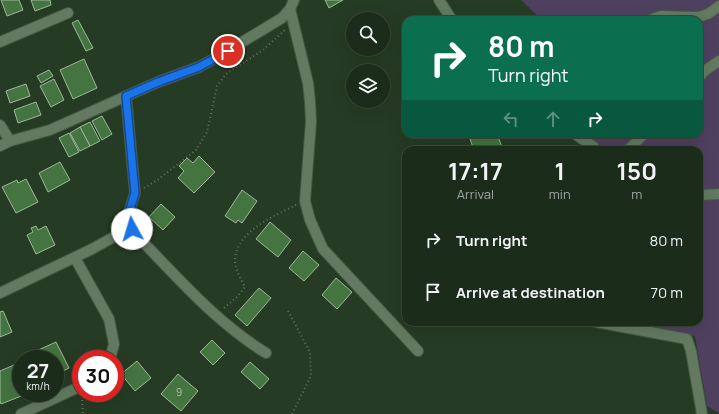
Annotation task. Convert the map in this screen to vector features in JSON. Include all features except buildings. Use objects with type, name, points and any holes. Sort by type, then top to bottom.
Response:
[{"type":"street","points":[[439,0],[449,16]]},
{"type":"street","points":[[292,4],[294,23],[308,83],[310,101],[311,122],[305,202],[310,220],[323,249],[418,351]]},
{"type":"street","points":[[0,146],[10,141],[50,130],[158,82],[199,67],[282,18],[292,4]]},
{"type":"street","points":[[701,16],[708,14],[719,6]]},
{"type":"street","points":[[0,42],[68,13]]},
{"type":"street","points":[[703,72],[707,68],[719,61]]},
{"type":"street","points":[[0,293],[74,258],[119,234],[128,216],[135,193],[126,96]]},
{"type":"street","points":[[0,125],[10,141]]},
{"type":"street","points":[[580,138],[591,146]]},
{"type":"street","points":[[632,146],[640,138]]},
{"type":"street","points":[[703,195],[719,194]]},
{"type":"street","points":[[128,216],[132,229],[140,239],[215,315],[246,340],[266,352]]},
{"type":"street","points":[[74,258],[109,319],[114,344],[112,350]]},
{"type":"street","points":[[617,326],[687,339],[691,351],[702,414]]},
{"type":"street","points":[[22,414],[72,390]]},
{"type":"path","points":[[135,193],[156,181],[196,150],[207,132],[217,86],[226,74],[263,50],[294,23]]},
{"type":"path","points":[[215,315],[237,297],[245,287],[238,273],[235,259],[238,245],[254,228],[273,216],[305,202]]},
{"type":"path","points":[[288,311],[310,352],[311,364],[311,376],[292,414]]},
{"type":"path","points":[[82,402],[83,414]]},
{"type":"shaded area","points":[[521,0],[719,0],[719,413],[707,406],[695,336],[640,326],[703,326],[703,146],[580,146],[580,138],[703,138],[703,16],[538,16]]},
{"type":"route","points":[[132,229],[128,216],[135,193],[126,96],[199,67],[228,51]]}]
